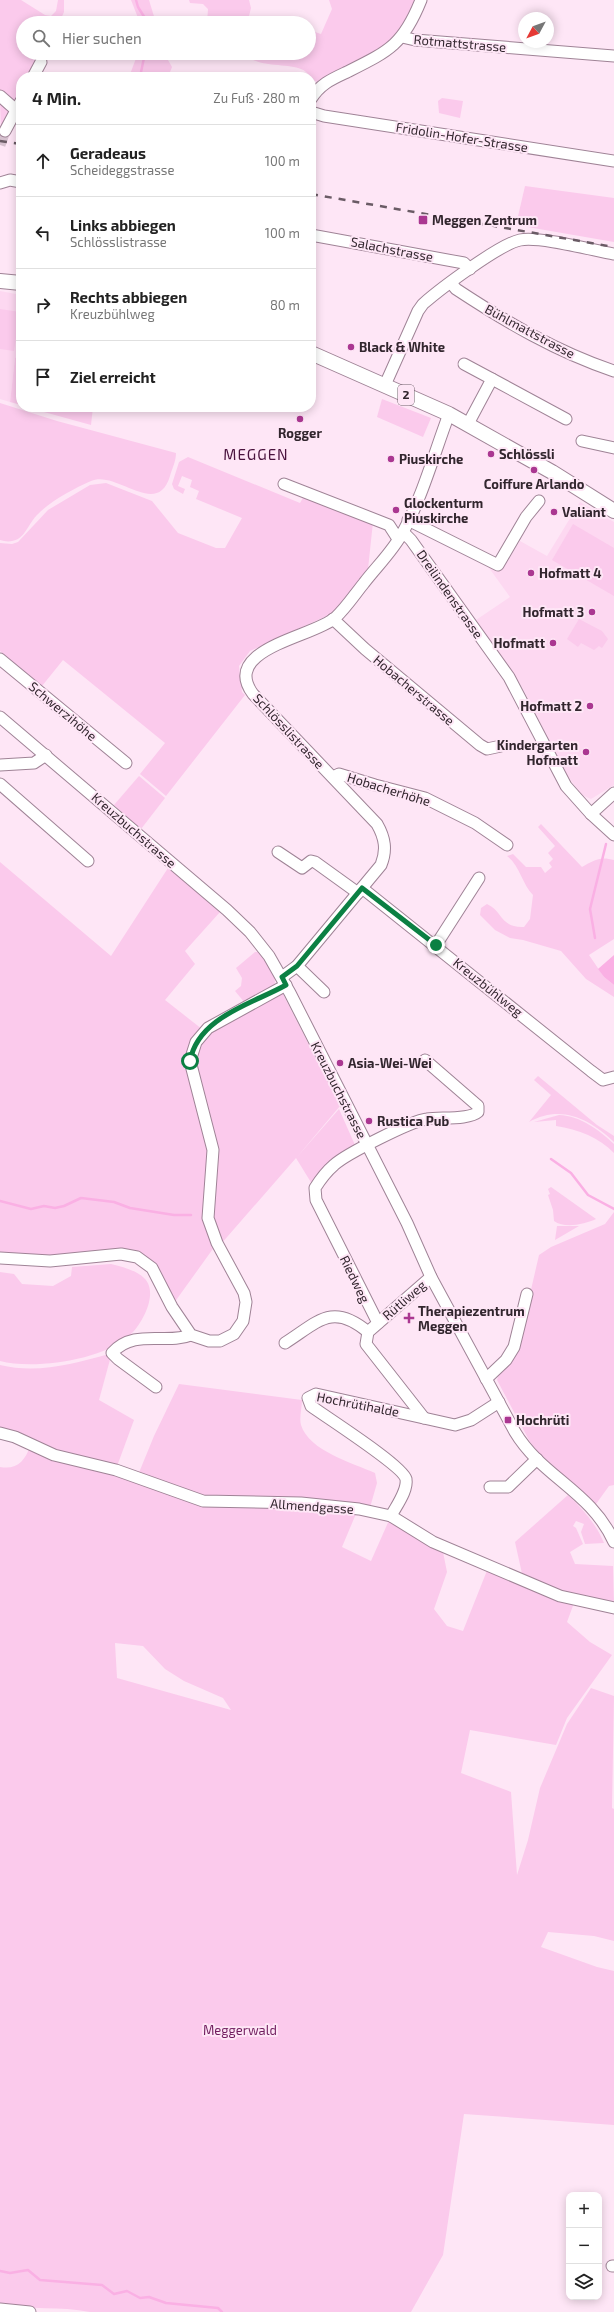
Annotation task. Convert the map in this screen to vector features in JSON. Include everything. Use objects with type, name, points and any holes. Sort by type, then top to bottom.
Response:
[{"type":"main road","points":[[0,281],[16,283]]},
{"type":"main road","name":"2","points":[[316,355],[449,414],[552,472],[614,511]]},
{"type":"street","points":[[316,92],[323,84],[389,50],[412,24],[421,0]]},
{"type":"street","name":"Rotmattstrasse","points":[[402,37],[415,40],[614,56]]},
{"type":"street","points":[[36,72],[41,62]]},
{"type":"street","points":[[0,96],[16,104]]},
{"type":"street","points":[[6,131],[16,112]]},
{"type":"street","name":"Fridolin-Hofer-Strasse","points":[[316,114],[614,161]]},
{"type":"street","points":[[0,183],[10,180],[16,181]]},
{"type":"street","name":"Salachstrasse","points":[[316,235],[464,263],[470,269]]},
{"type":"street","points":[[385,386],[418,310],[428,299],[503,246],[522,240],[536,240],[614,254]]},
{"type":"street","name":"Bühlmattstrasse","points":[[451,283],[456,289],[516,326],[551,345],[614,371]]},
{"type":"street","points":[[464,364],[566,419]]},
{"type":"street","points":[[468,424],[492,379]]},
{"type":"street","name":"Schlösslistrasse","points":[[191,1335],[209,1341],[220,1341],[234,1334],[243,1321],[246,1302],[244,1293],[217,1244],[208,1218],[213,1150],[191,1070],[192,1050],[202,1034],[214,1024],[284,981],[380,865],[384,856],[383,834],[377,824],[253,694],[247,683],[248,666],[258,654],[333,619],[401,536],[441,440],[449,414]]},
{"type":"street","points":[[582,441],[614,448]]},
{"type":"street","name":"Dreilindenstrasse","points":[[284,484],[389,525],[401,536],[412,540],[509,678],[566,786],[591,814],[614,835]]},
{"type":"street","points":[[408,520],[498,565],[526,517],[539,501]]},
{"type":"street","name":"Hobacherstrasse","points":[[333,619],[371,654],[480,745],[487,749],[501,746]]},
{"type":"street","name":"Schwerzihöhe","points":[[0,659],[126,763]]},
{"type":"street","name":"Kreuzbuchstrasse","points":[[0,717],[241,922],[261,945],[284,981],[431,1276],[519,1440],[537,1459],[594,1509],[603,1520],[614,1542]]},
{"type":"street","points":[[0,765],[31,764],[38,762],[46,755]]},
{"type":"street","name":"Hobacherhöhe","points":[[333,777],[340,774],[375,786],[425,798],[475,824],[506,845]]},
{"type":"street","points":[[0,784],[88,861]]},
{"type":"street","points":[[591,814],[614,793]]},
{"type":"street","name":"Kreuzbühlweg","points":[[278,852],[302,868],[311,861],[315,862],[360,890],[436,945],[597,1075],[606,1080],[614,1077]]},
{"type":"street","points":[[436,945],[479,878]]},
{"type":"street","points":[[297,966],[324,992]]},
{"type":"street","name":"Riedweg","points":[[378,1323],[314,1196],[317,1185],[335,1164],[367,1145],[407,1125],[425,1119],[468,1116],[478,1112],[478,1106],[425,1060]]},
{"type":"street","points":[[0,1258],[50,1261],[121,1254],[137,1257],[152,1268],[175,1312],[191,1335],[184,1338],[146,1337],[116,1348],[112,1352],[118,1359],[156,1387]]},
{"type":"street","name":"Rütliweg","points":[[378,1323],[431,1276]]},
{"type":"street","points":[[486,1379],[506,1360],[514,1347],[527,1294]]},
{"type":"street","points":[[286,1343],[325,1317],[339,1316],[356,1321],[368,1332]]},
{"type":"street","points":[[378,1323],[368,1332],[366,1344],[424,1418]]},
{"type":"street","name":"Hochrütihalde","points":[[391,1516],[405,1489],[406,1481],[404,1475],[390,1462],[310,1406],[308,1398],[316,1394],[455,1425],[466,1423],[499,1402]]},
{"type":"street","name":"Allmendgasse","points":[[0,1434],[15,1437],[54,1454],[116,1470],[203,1501],[307,1503],[358,1509],[391,1516],[433,1542],[560,1596],[614,1608]]},
{"type":"street","points":[[490,1487],[508,1487],[537,1459]]},
{"type":"street","points":[[0,2309],[30,2312]]},
{"type":"shaded area","points":[[0,291],[16,294],[16,358],[10,402],[0,399]]},
{"type":"shaded area","name":"Hofmatt","points":[[580,502],[614,522],[614,785],[591,799],[582,795],[566,774],[522,687],[476,620],[510,597],[484,561],[501,568],[504,567],[520,541],[547,556]]},
{"type":"shaded area","points":[[614,955],[614,985],[604,977],[598,969]]},
{"type":"green space","points":[[0,0],[21,0],[45,15],[51,16],[16,16],[16,60],[38,60],[32,72],[16,72],[16,101],[13,104],[0,93]]},
{"type":"green space","points":[[58,0],[64,0],[64,12],[62,16],[51,16],[56,11]]},
{"type":"green space","points":[[131,0],[149,0],[154,16],[137,16]]},
{"type":"green space","points":[[189,0],[249,0],[251,8],[249,16],[208,16],[208,9],[203,4],[190,3]]},
{"type":"green space","points":[[329,0],[419,0],[395,41],[317,82],[316,72],[306,72],[295,67],[263,63],[254,60],[316,60],[316,32],[321,34],[332,9]]},
{"type":"green space","points":[[135,60],[168,60],[172,67],[170,72],[131,72]]},
{"type":"green space","points":[[442,98],[463,101],[460,118],[439,113],[438,101]]},
{"type":"green space","points":[[0,99],[9,109],[10,117],[1,135]]},
{"type":"green space","points":[[525,186],[614,198],[614,242],[516,225]]},
{"type":"green space","points":[[0,309],[16,311],[16,338],[14,351],[0,349]]},
{"type":"green space","points":[[16,358],[16,404],[10,402]]},
{"type":"green space","points":[[382,399],[431,418],[423,437],[377,417]]},
{"type":"green space","points":[[0,403],[16,408],[16,412],[28,412],[176,453],[175,462],[164,488],[156,493],[146,494],[101,479],[91,481],[48,505],[37,515],[18,539],[14,541],[0,540]]},
{"type":"green space","points":[[44,412],[92,412],[91,425]]},
{"type":"green space","points":[[188,457],[300,503],[304,496],[373,522],[368,569],[333,613],[250,651],[239,666],[242,692],[245,695],[166,796],[140,774],[165,743],[63,660],[42,686],[0,651],[0,543],[12,544],[18,542],[48,510],[90,485],[106,483],[152,501],[178,533],[216,548],[225,548],[242,518],[196,499],[199,491],[190,487],[192,480],[182,476],[178,486],[185,489],[183,494],[174,489],[172,484],[179,462]]},
{"type":"green space","points":[[573,524],[614,548],[614,596],[552,560]]},
{"type":"green space","points":[[579,619],[602,631],[608,639],[602,648],[599,646],[594,650],[581,643],[578,647],[567,639]]},
{"type":"green space","points":[[139,776],[165,798],[141,829],[114,805]]},
{"type":"green space","points":[[541,824],[582,867],[597,859],[605,858],[614,860],[614,939],[589,955],[604,977],[614,985],[614,997],[586,979],[561,951],[523,940],[510,938],[495,930],[480,915],[481,908],[487,904],[510,925],[524,927],[530,919],[533,895],[526,886],[515,865],[507,856],[513,854],[526,867],[541,867],[545,873],[552,867],[549,863],[553,859],[548,853],[555,846],[538,827]]},
{"type":"green space","points":[[0,862],[111,956],[168,868],[220,912],[185,951],[195,964],[165,1000],[207,1033],[281,990],[340,1106],[297,1157],[339,1109],[355,1145],[336,1157],[312,1184],[296,1158],[221,1244],[215,1246],[174,1303],[147,1259],[0,1256]]},
{"type":"green space","points":[[255,952],[258,952],[270,968],[275,982],[274,986],[245,1003],[235,991],[241,986],[242,978],[236,968]]},
{"type":"green space","points":[[538,1076],[597,1125],[614,1136],[614,1142],[605,1134],[585,1121],[564,1114],[552,1114],[529,1122],[551,1095],[534,1080]]},
{"type":"green space","points":[[559,1115],[575,1118],[596,1129],[614,1144],[614,1153],[602,1143],[588,1135],[572,1129],[556,1126],[556,1120],[534,1122]]},
{"type":"green space","points":[[551,1187],[596,1219],[575,1225],[564,1225],[554,1221],[553,1210],[548,1195],[550,1194],[548,1189]]},
{"type":"green space","points":[[614,1212],[614,1485],[609,1486],[596,1504],[539,1453],[530,1442],[497,1380],[501,1367],[521,1333],[539,1255],[551,1247],[605,1224]]},
{"type":"green space","points":[[557,1226],[579,1226],[555,1240]]},
{"type":"green space","points":[[111,1264],[129,1269],[141,1275],[148,1284],[150,1292],[147,1309],[138,1325],[128,1337],[101,1352],[67,1361],[31,1364],[0,1361],[0,1272],[14,1274],[22,1284],[53,1286],[71,1276],[72,1267]]},
{"type":"green space","points":[[109,1354],[111,1356],[99,1400],[134,1420],[116,1469],[60,1454],[0,1432],[0,1365],[14,1368],[55,1367]]},
{"type":"green space","name":"Meggerwald","points":[[179,1384],[302,1400],[300,1422],[306,1434],[313,1442],[333,1455],[375,1473],[377,1483],[369,1511],[358,1509],[342,1547],[371,1561],[390,1518],[443,1552],[447,1572],[434,1609],[447,1626],[463,1631],[488,1568],[574,1603],[567,1622],[590,1642],[612,1655],[567,1718],[556,1745],[470,1730],[461,1773],[511,1792],[517,1875],[528,1840],[540,1788],[567,1724],[591,1688],[614,1696],[612,1808],[614,1809],[614,1941],[594,1936],[548,1932],[541,1947],[597,1967],[614,1971],[614,2125],[464,2114],[443,2255],[411,2312],[90,2312],[68,2309],[0,2305],[0,1467],[6,1468],[16,1466],[26,1456],[30,1446],[138,1475],[154,1436]],"holes":[[[115,1643],[143,1646],[165,1669],[184,1681],[223,1698],[231,1710],[117,1678]]]},
{"type":"green space","points":[[568,1495],[589,1518],[604,1543],[585,1544],[581,1532],[584,1524],[576,1521],[573,1526],[576,1528],[583,1544],[570,1552],[575,1564],[613,1566],[614,1605],[585,1600],[523,1578],[515,1542]]},
{"type":"waterway","points":[[136,0],[138,7],[144,16]]},
{"type":"waterway","points":[[141,72],[144,60]]},
{"type":"waterway","points":[[595,938],[590,909],[606,844]]},
{"type":"waterway","points":[[551,1159],[571,1173],[588,1195],[614,1209]]},
{"type":"waterway","points":[[0,1201],[31,1209],[44,1206],[55,1208],[64,1206],[81,1198],[114,1202],[130,1208],[174,1215],[191,1215]]},
{"type":"waterway","points":[[0,2271],[10,2273],[28,2270],[40,2280],[102,2285],[114,2294],[127,2291],[140,2298],[149,2297],[166,2303],[218,2308],[222,2312]]},
{"type":"tunnel","points":[[0,145],[5,131]]},
{"type":"railway","points":[[0,141],[16,143]]},
{"type":"railway","points":[[316,195],[614,247]]},
{"type":"place","name":"Meggen Zentrum","points":[[423,220]]},
{"type":"place","name":"Black & White","points":[[351,347]]},
{"type":"place","name":"Rogger","points":[[300,419]]},
{"type":"place","name":"Schlössli","points":[[491,454]]},
{"type":"place","name":"Piuskirche","points":[[391,459]]},
{"type":"place","name":"Coiffure Arlando","points":[[534,470]]},
{"type":"place","name":"Glockenturm Piuskirche","points":[[396,510]]},
{"type":"place","name":"Valiant","points":[[554,512]]},
{"type":"place","name":"Hofmatt 4","points":[[531,573]]},
{"type":"place","name":"Hofmatt 3","points":[[592,612]]},
{"type":"place","name":"Hofmatt","points":[[553,643]]},
{"type":"place","name":"Hofmatt 2","points":[[590,706]]},
{"type":"place","name":"Kindergarten Hofmatt","points":[[586,752]]},
{"type":"place","name":"Asia-Wei-Wei","points":[[340,1063]]},
{"type":"place","name":"Rustica Pub","points":[[369,1121]]},
{"type":"place","name":"Therapiezentrum Meggen","points":[[409,1318]]},
{"type":"place","name":"Hochrüti","points":[[508,1420]]},
{"type":"district","name":"MEGGEN","points":[[256,455]]},
{"type":"route","points":[[190,1061],[192,1050],[196,1042],[208,1028],[219,1020],[286,985],[282,977],[297,966],[362,888],[436,945]]}]
